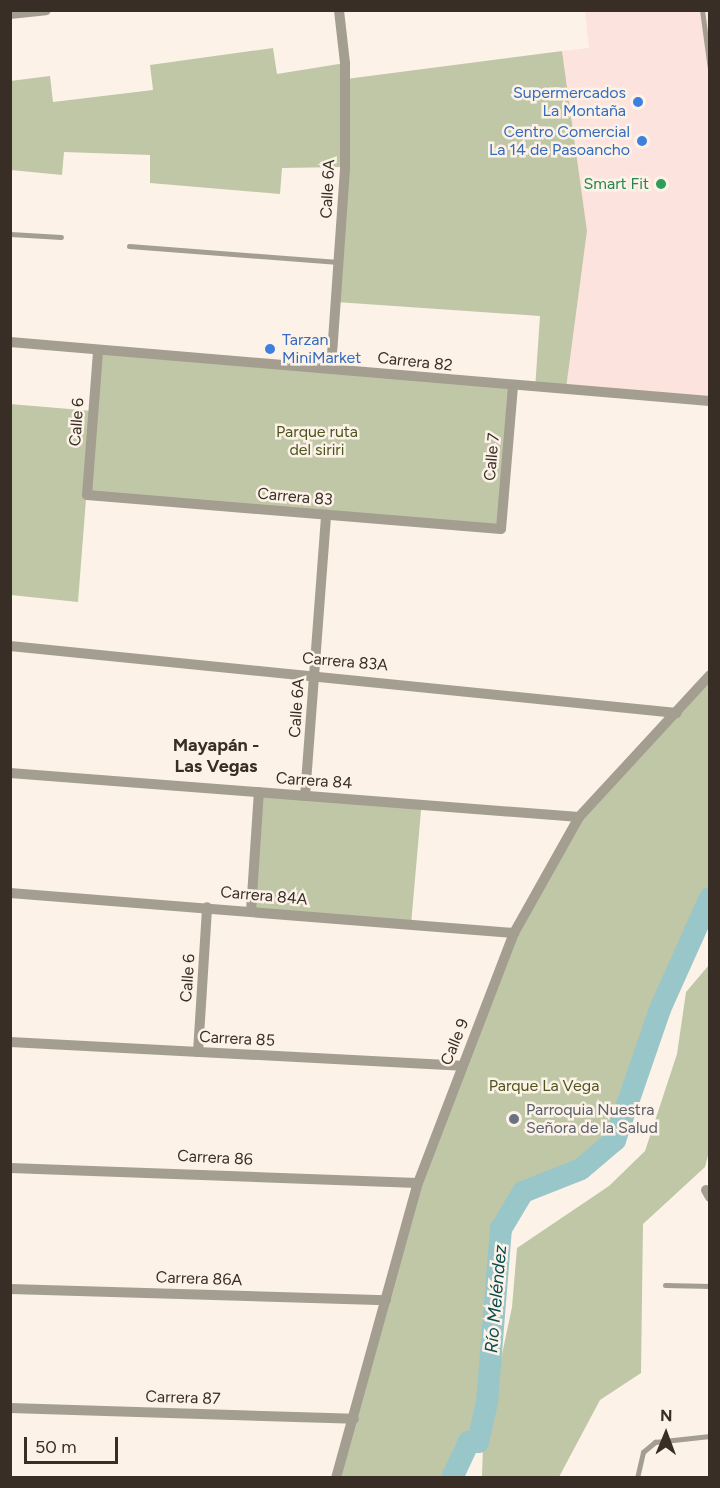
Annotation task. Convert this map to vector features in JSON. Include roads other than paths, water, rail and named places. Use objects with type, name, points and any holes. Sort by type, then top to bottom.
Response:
[{"type":"street","points":[[10,14],[46,10]]},
{"type":"street","name":"Calle 6A","points":[[331,369],[345,90],[339,10]]},
{"type":"street","name":"Carrera 82","points":[[10,342],[98,352],[331,369],[513,387],[710,401]]},
{"type":"street","name":"Calle 6","points":[[87,495],[98,352]]},
{"type":"street","name":"Calle 7","points":[[501,529],[513,387]]},
{"type":"street","name":"Carrera 83","points":[[87,495],[501,529]]},
{"type":"street","name":"Calle 6A","points":[[305,796],[326,515]]},
{"type":"street","name":"Carrera 83A","points":[[10,646],[314,674],[677,713]]},
{"type":"street","name":"Calle 9","points":[[336,1478],[418,1183],[514,933],[579,817],[710,675]]},
{"type":"street","name":"Carrera 84","points":[[10,773],[579,817]]},
{"type":"street","points":[[251,911],[259,792]]},
{"type":"street","name":"Carrera 84A","points":[[10,893],[514,933]]},
{"type":"street","name":"Calle 6","points":[[198,1052],[207,907]]},
{"type":"street","name":"Carrera 85","points":[[10,1042],[461,1066]]},
{"type":"street","name":"Carrera 86","points":[[10,1168],[418,1183]]},
{"type":"street","name":"Carrera 86A","points":[[10,1289],[386,1300]]},
{"type":"street","name":"Carrera 87","points":[[10,1408],[354,1419]]},
{"type":"lane","points":[[702,10],[710,69]]},
{"type":"lane","points":[[10,234],[61,237]]},
{"type":"lane","points":[[129,246],[338,262]]},
{"type":"lane","points":[[665,1285],[710,1286]]},
{"type":"lane","points":[[637,1478],[642,1452],[655,1442],[710,1436]]},
{"type":"waterway","name":"Río Meléndez","points":[[452,1478],[469,1442],[478,1442],[487,1402],[501,1229],[523,1192],[581,1169],[615,1140],[660,1009],[710,898]]},
{"type":"place","name":"Supermercados La Montaña","points":[[638,102]]},
{"type":"place","name":"Centro Comercial La 14 de Pasoancho","points":[[642,141]]},
{"type":"place","name":"Smart Fit","points":[[661,184]]},
{"type":"place","name":"Tarzan MiniMarket","points":[[270,349]]},
{"type":"place","name":"Parroquia Nuestra Señora de la Salud","points":[[514,1119]]},
{"type":"district","name":"Mayapán - Las Vegas","points":[[216,756]]},
{"type":"park label","name":"Parque ruta del siriri","points":[[317,441]]},
{"type":"park label","name":"Parque La Vega","points":[[544,1086]]}]
